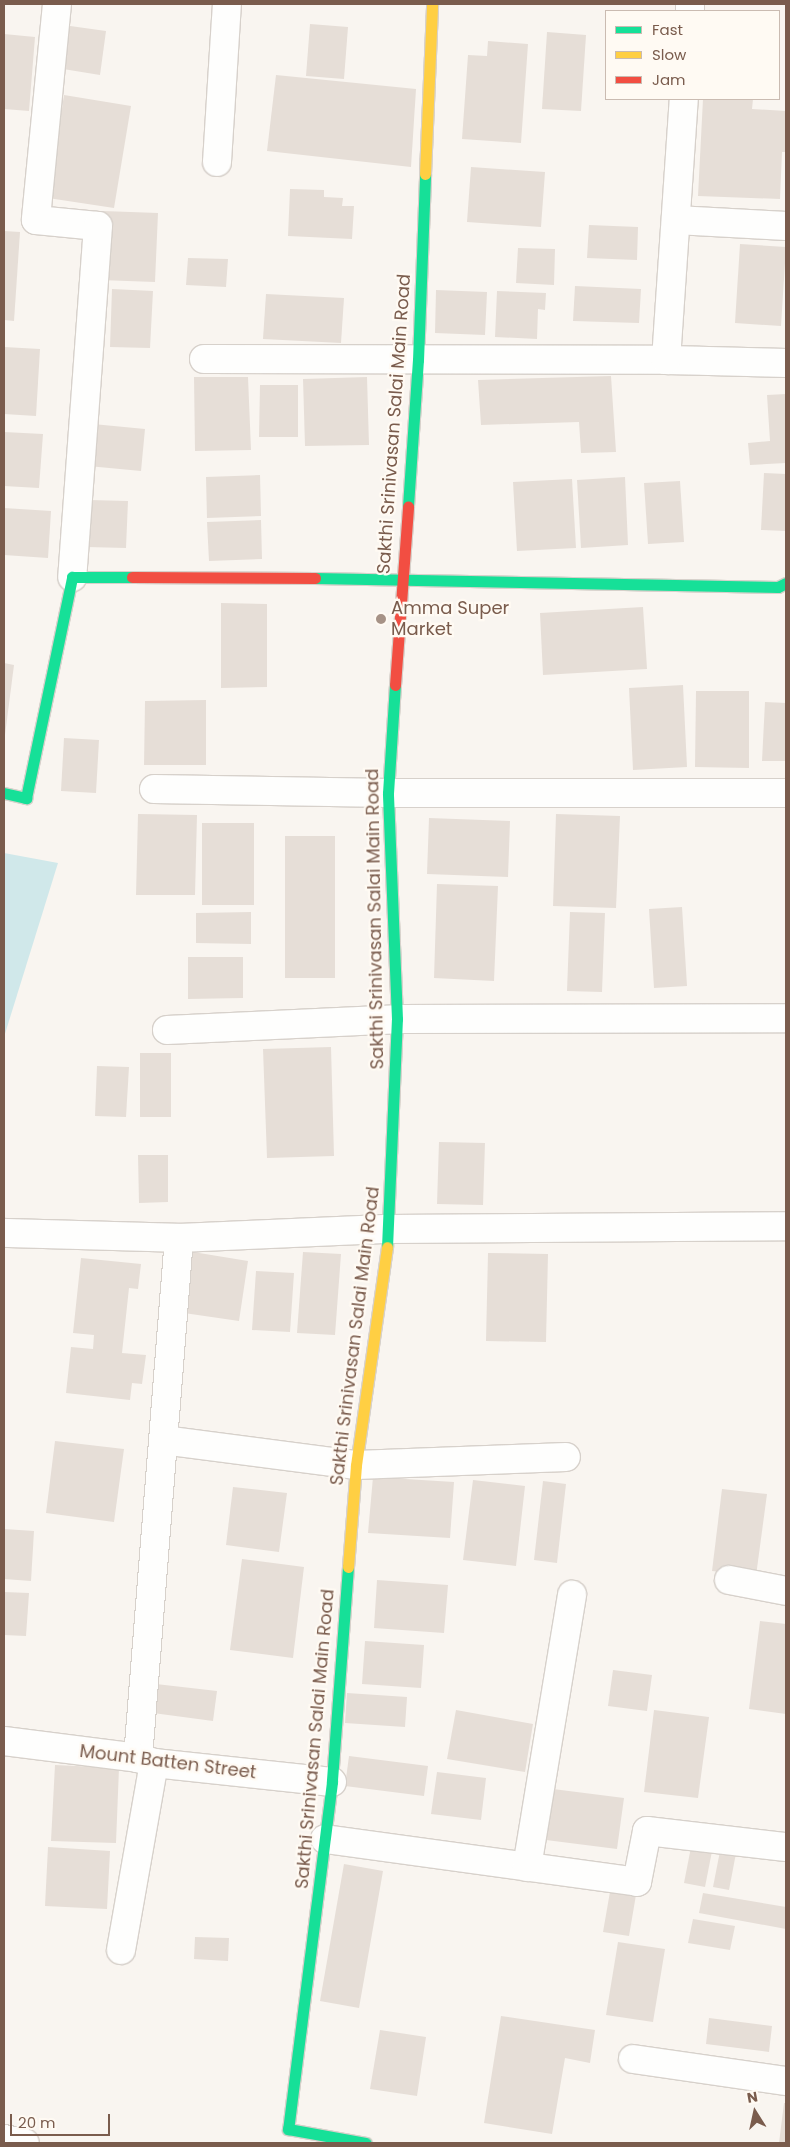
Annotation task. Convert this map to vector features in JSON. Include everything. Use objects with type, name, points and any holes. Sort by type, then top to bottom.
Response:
[{"type":"street","points":[[4,794],[26,798],[72,576],[98,226],[36,220],[57,4]]},
{"type":"street","points":[[217,162],[227,4]]},
{"type":"street","name":"Sakthi Srinivasan Salai Main Road","points":[[286,2136],[332,1782],[356,1465],[388,1229],[397,1019],[388,793],[418,360],[432,4]]},
{"type":"street","points":[[666,360],[684,100]]},
{"type":"street","points":[[676,220],[786,226]]},
{"type":"street","points":[[204,359],[666,360],[786,363]]},
{"type":"street","points":[[72,576],[402,578],[778,587],[786,583]]},
{"type":"street","points":[[154,789],[388,793],[786,792]]},
{"type":"street","points":[[168,1030],[397,1019],[786,1018]]},
{"type":"street","points":[[4,1233],[179,1238],[388,1229],[786,1226]]},
{"type":"street","points":[[121,1950],[146,1760],[163,1440],[179,1238]]},
{"type":"street","points":[[163,1440],[356,1465],[566,1457]]},
{"type":"street","points":[[729,1580],[786,1591]]},
{"type":"street","points":[[527,1867],[572,1595]]},
{"type":"street","name":"Mount Batten Street","points":[[4,1741],[332,1782]]},
{"type":"street","points":[[324,1839],[637,1882],[647,1831],[786,1848]]},
{"type":"street","points":[[634,2059],[786,2081]]},
{"type":"street","points":[[286,2136],[366,2143]]},
{"type":"street","points":[[4,2139],[25,2143]]},
{"type":"water","points":[[4,853],[58,863],[4,1037]]},
{"type":"building","points":[[310,24],[348,27],[344,79],[306,76]]},
{"type":"building","points":[[63,25],[106,31],[100,75],[57,68]]},
{"type":"building","points":[[547,32],[586,35],[581,111],[542,109]]},
{"type":"building","points":[[4,34],[35,37],[29,111],[4,109]]},
{"type":"building","points":[[488,41],[528,44],[521,143],[462,139],[468,55],[487,56]]},
{"type":"building","points":[[276,75],[416,89],[411,167],[267,151]]},
{"type":"building","points":[[64,95],[131,106],[114,208],[48,198]]},
{"type":"building","points":[[703,100],[753,100],[752,109],[786,111],[786,152],[782,152],[780,199],[698,196]]},
{"type":"building","points":[[471,167],[545,172],[541,227],[467,222]]},
{"type":"building","points":[[290,189],[324,190],[324,197],[343,198],[342,206],[354,206],[352,239],[288,236]]},
{"type":"building","points":[[103,211],[158,213],[155,282],[100,280]]},
{"type":"building","points":[[589,225],[638,227],[637,260],[587,258]]},
{"type":"building","points":[[4,231],[20,232],[14,321],[4,320]]},
{"type":"building","points":[[740,244],[786,247],[781,326],[735,323]]},
{"type":"building","points":[[518,248],[555,249],[554,285],[516,283]]},
{"type":"building","points":[[188,258],[228,259],[226,287],[186,285]]},
{"type":"building","points":[[575,286],[641,289],[639,323],[573,321]]},
{"type":"building","points":[[112,289],[153,291],[150,348],[110,347]]},
{"type":"building","points":[[436,290],[487,292],[485,335],[435,333]]},
{"type":"building","points":[[497,291],[546,293],[545,310],[538,309],[537,339],[495,337]]},
{"type":"building","points":[[266,294],[344,298],[341,343],[263,339]]},
{"type":"building","points":[[4,347],[40,349],[36,416],[4,414]]},
{"type":"building","points":[[611,376],[616,452],[581,453],[579,422],[481,425],[478,380]]},
{"type":"building","points":[[194,377],[248,377],[251,450],[195,451]]},
{"type":"building","points":[[367,377],[369,445],[305,446],[303,379]]},
{"type":"building","points":[[260,385],[298,385],[298,437],[259,437]]},
{"type":"building","points":[[786,394],[786,463],[750,465],[748,443],[770,441],[767,395]]},
{"type":"building","points":[[93,424],[145,429],[141,471],[88,466]]},
{"type":"building","points":[[4,432],[43,434],[39,488],[4,486]]},
{"type":"building","points":[[764,473],[786,474],[786,531],[761,530]]},
{"type":"building","points":[[260,475],[261,516],[207,518],[206,477]]},
{"type":"building","points":[[625,477],[628,545],[581,548],[577,480]]},
{"type":"building","points":[[572,479],[576,548],[517,551],[513,482]]},
{"type":"building","points":[[680,481],[684,542],[648,544],[644,483]]},
{"type":"building","points":[[89,500],[128,501],[126,548],[87,547]]},
{"type":"building","points":[[4,508],[51,511],[48,558],[4,555]]},
{"type":"building","points":[[261,520],[262,559],[209,561],[207,522]]},
{"type":"building","points":[[221,603],[267,604],[267,687],[221,688]]},
{"type":"building","points":[[643,607],[647,669],[543,675],[540,613]]},
{"type":"building","points":[[4,663],[14,665],[5,735],[4,735]]},
{"type":"building","points":[[683,685],[687,767],[633,770],[629,688]]},
{"type":"building","points":[[696,691],[749,691],[749,768],[695,767]]},
{"type":"building","points":[[206,700],[206,765],[144,765],[145,701]]},
{"type":"building","points":[[765,702],[786,703],[786,761],[762,761]]},
{"type":"building","points":[[64,738],[99,740],[96,793],[61,791]]},
{"type":"building","points":[[138,814],[197,815],[195,895],[136,895]]},
{"type":"building","points":[[556,814],[620,816],[616,908],[553,906]]},
{"type":"building","points":[[429,818],[510,821],[508,877],[427,874]]},
{"type":"building","points":[[202,823],[254,823],[254,905],[202,905]]},
{"type":"building","points":[[285,836],[335,836],[335,978],[285,978]]},
{"type":"building","points":[[437,884],[498,886],[494,981],[434,978]]},
{"type":"building","points":[[682,907],[687,986],[654,988],[649,909]]},
{"type":"building","points":[[251,912],[251,944],[196,943],[196,913]]},
{"type":"building","points":[[570,912],[605,913],[602,992],[567,991]]},
{"type":"building","points":[[188,957],[243,957],[243,998],[188,999]]},
{"type":"building","points":[[331,1047],[334,1156],[267,1158],[263,1049]]},
{"type":"building","points":[[140,1053],[171,1053],[171,1117],[140,1117]]},
{"type":"building","points":[[97,1066],[129,1067],[126,1117],[95,1116]]},
{"type":"building","points":[[439,1142],[485,1143],[483,1205],[437,1204]]},
{"type":"building","points":[[138,1155],[168,1155],[168,1202],[139,1203]]},
{"type":"building","points":[[193,1252],[248,1261],[239,1321],[184,1313]]},
{"type":"building","points":[[303,1252],[341,1254],[335,1335],[297,1333]]},
{"type":"building","points":[[488,1253],[548,1254],[546,1342],[486,1341]]},
{"type":"building","points":[[81,1258],[141,1264],[138,1289],[129,1288],[122,1353],[146,1355],[142,1384],[132,1383],[130,1400],[66,1393],[71,1347],[93,1349],[94,1335],[73,1333]]},
{"type":"building","points":[[256,1271],[294,1273],[290,1332],[252,1330]]},
{"type":"building","points":[[55,1441],[124,1449],[114,1522],[46,1513]]},
{"type":"building","points":[[373,1477],[454,1482],[450,1538],[368,1533]]},
{"type":"building","points":[[473,1480],[525,1486],[516,1566],[463,1560]]},
{"type":"building","points":[[543,1481],[566,1484],[557,1563],[534,1560]]},
{"type":"building","points":[[233,1487],[287,1493],[279,1552],[226,1545]]},
{"type":"building","points":[[722,1489],[767,1494],[756,1576],[712,1571]]},
{"type":"building","points":[[4,1529],[34,1531],[31,1581],[4,1579]]},
{"type":"building","points":[[242,1559],[304,1567],[293,1658],[230,1650]]},
{"type":"building","points":[[377,1580],[448,1585],[444,1633],[374,1628]]},
{"type":"building","points":[[4,1592],[29,1593],[26,1636],[4,1635]]},
{"type":"building","points":[[760,1621],[786,1624],[786,1714],[749,1709]]},
{"type":"building","points":[[365,1641],[424,1645],[421,1688],[362,1684]]},
{"type":"building","points":[[613,1670],[652,1675],[647,1711],[608,1706]]},
{"type":"building","points":[[156,1684],[217,1691],[213,1721],[153,1713]]},
{"type":"building","points":[[347,1693],[407,1697],[405,1727],[345,1723]]},
{"type":"building","points":[[456,1710],[533,1724],[525,1772],[447,1759]]},
{"type":"building","points":[[654,1710],[709,1717],[698,1798],[644,1792]]},
{"type":"building","points":[[349,1756],[428,1766],[424,1796],[345,1786]]},
{"type":"building","points":[[55,1765],[119,1768],[116,1843],[51,1841]]},
{"type":"building","points":[[437,1772],[486,1778],[481,1820],[431,1814]]},
{"type":"building","points":[[553,1789],[624,1798],[617,1849],[546,1840]]},
{"type":"building","points":[[692,1842],[713,1846],[705,1887],[684,1883]]},
{"type":"building","points":[[721,1846],[737,1848],[729,1890],[713,1887]]},
{"type":"building","points":[[48,1847],[110,1851],[107,1909],[45,1906]]},
{"type":"building","points":[[344,1864],[383,1871],[359,2008],[320,2001]]},
{"type":"building","points":[[611,1886],[637,1889],[629,1936],[603,1932]]},
{"type":"building","points":[[703,1893],[786,1907],[786,1929],[699,1913]]},
{"type":"building","points":[[693,1919],[735,1926],[730,1950],[688,1943]]},
{"type":"building","points":[[195,1937],[229,1938],[228,1961],[194,1959]]},
{"type":"building","points":[[618,1942],[665,1949],[653,2022],[606,2015]]},
{"type":"building","points":[[501,2016],[595,2030],[590,2063],[565,2058],[552,2134],[484,2123]]},
{"type":"building","points":[[709,2018],[772,2026],[769,2052],[706,2044]]},
{"type":"building","points":[[380,2030],[426,2037],[417,2096],[370,2089]]},
{"type":"building","points":[[784,2103],[786,2103],[786,2143],[779,2143]]},
{"type":"traffic: fast","points":[[408,506],[418,360],[425,174]]},
{"type":"traffic: fast","points":[[4,793],[26,798],[72,577],[132,577]]},
{"type":"traffic: fast","points":[[315,578],[778,587],[786,583]]},
{"type":"traffic: fast","points":[[387,1247],[397,1019],[388,793],[395,685]]},
{"type":"traffic: fast","points":[[348,1567],[332,1782],[288,2129],[366,2143]]},
{"type":"traffic: slow","points":[[425,174],[432,4]]},
{"type":"traffic: slow","points":[[348,1567],[356,1465],[387,1247]]},
{"type":"traffic: jam","points":[[395,685],[408,506]]},
{"type":"traffic: jam","points":[[132,577],[315,578]]},
{"type":"place","name":"Amma Super Market","points":[[381,619]]}]
